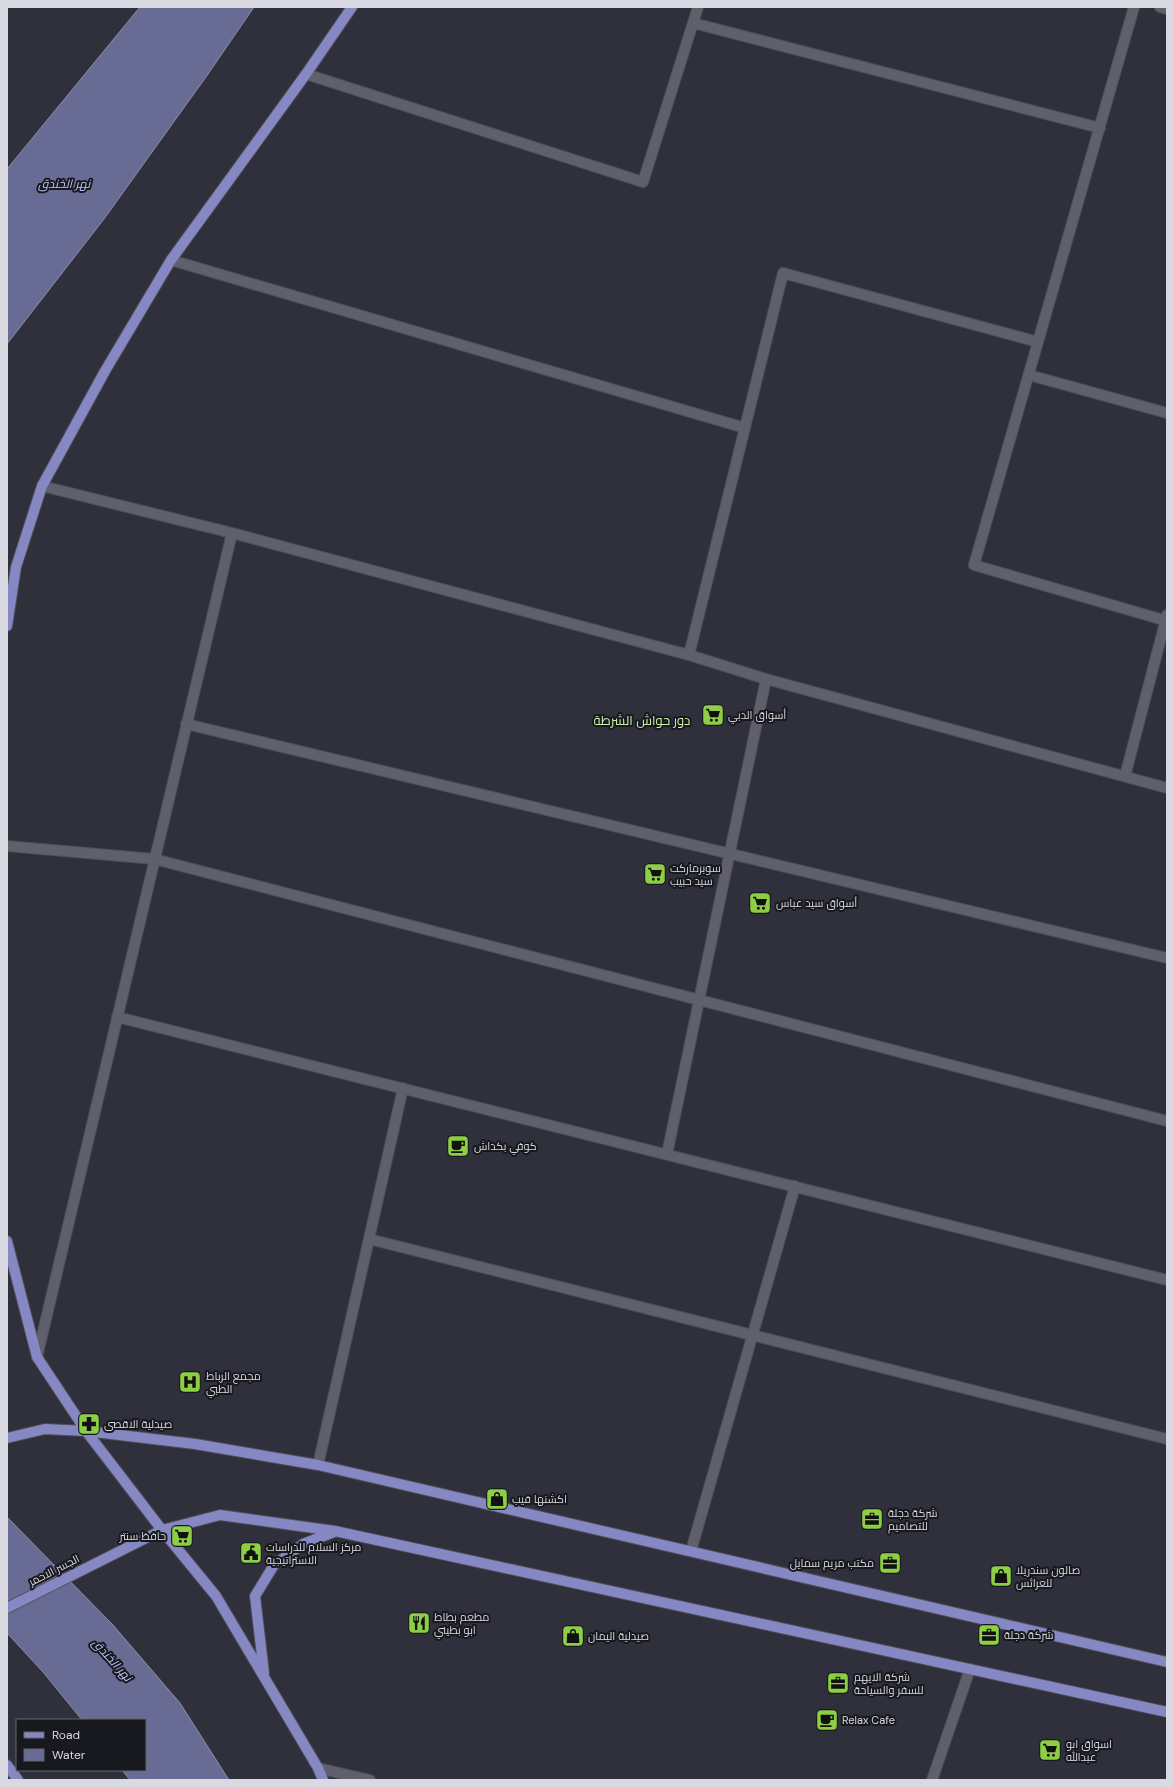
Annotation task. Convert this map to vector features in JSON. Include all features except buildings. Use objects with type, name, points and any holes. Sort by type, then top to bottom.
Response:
[{"type":"main road","points":[[7,626],[16,567],[42,486],[105,371],[171,260],[306,74],[352,7]]},
{"type":"main road","points":[[7,1241],[37,1357],[86,1431],[162,1530],[216,1596],[318,1768],[323,1780]]},
{"type":"main road","points":[[7,1438],[44,1429],[86,1431],[196,1444],[318,1465],[1167,1662]]},
{"type":"main road","name":"الجسر الاحمر","points":[[7,1608],[162,1530],[220,1515],[335,1531],[1167,1712]]},
{"type":"main road","points":[[265,1679],[257,1624],[255,1596],[274,1565],[303,1544],[335,1531]]},
{"type":"main road","points":[[7,1765],[18,1780]]},
{"type":"street","points":[[306,74],[643,182],[698,7]]},
{"type":"street","points":[[1125,776],[1166,619],[974,565],[1134,7]]},
{"type":"street","points":[[1160,7],[1167,9]]},
{"type":"street","points":[[693,23],[1100,128]]},
{"type":"street","points":[[171,260],[745,428]]},
{"type":"street","points":[[689,655],[783,273],[1038,342]]},
{"type":"street","points":[[1029,375],[1167,413]]},
{"type":"street","points":[[42,486],[232,533],[689,655],[766,679],[1167,788]]},
{"type":"street","points":[[37,1357],[232,533]]},
{"type":"street","points":[[667,1154],[766,679]]},
{"type":"street","points":[[186,724],[1167,958]]},
{"type":"street","points":[[7,846],[154,859],[1167,1121]]},
{"type":"street","points":[[117,1017],[1167,1280]]},
{"type":"street","points":[[318,1465],[403,1088]]},
{"type":"street","points":[[691,1551],[751,1335],[795,1186]]},
{"type":"street","points":[[369,1239],[1167,1439]]},
{"type":"street","points":[[932,1780],[970,1669]]},
{"type":"street","points":[[318,1768],[370,1780]]},
{"type":"water","name":"نهر الخندق","points":[[140,7],[254,7],[206,77],[104,219],[7,344],[7,169]]},
{"type":"water","name":"نهر الخندق","points":[[7,1517],[113,1625],[180,1703],[229,1780],[130,1780],[123,1771],[146,1771],[146,1719],[81,1719],[43,1672],[7,1633]]},
{"type":"place","name":"أسواق الدبي","points":[[713,715]]},
{"type":"place","name":"سوبرماركت سيد حبيب","points":[[655,874]]},
{"type":"place","name":"أسواق سيد عباس","points":[[760,903]]},
{"type":"place","name":"كوفي بكداش","points":[[458,1146]]},
{"type":"place","name":"مجمع الرباط الطبي","points":[[190,1382]]},
{"type":"place","name":"صيدلية الاقصى","points":[[89,1424]]},
{"type":"place","name":"اكشنها فيب","points":[[497,1499]]},
{"type":"place","name":"شركة دجلة للتصاميم","points":[[872,1519]]},
{"type":"place","name":"حافظ سنتر","points":[[182,1536]]},
{"type":"place","name":"مركز السلام للدراسات الاستراتيجية","points":[[251,1553]]},
{"type":"place","name":"مكتب مريم سمايل","points":[[890,1563]]},
{"type":"place","name":"صالون سندريلا للعرائس","points":[[1001,1576]]},
{"type":"place","name":"مطعم بطاط ابو بطيني","points":[[419,1623]]},
{"type":"place","name":"شركة دجلة","points":[[989,1635]]},
{"type":"place","name":"صيدلية اليمان","points":[[573,1636]]},
{"type":"place","name":"شركة الايهم للسفر والسياحة","points":[[838,1683]]},
{"type":"place","name":"Relax Cafe","points":[[827,1720]]},
{"type":"place","name":"اسواق ابو عبدالله","points":[[1050,1750]]},
{"type":"district","name":"دور حواش الشرطة","points":[[642,720]]}]
